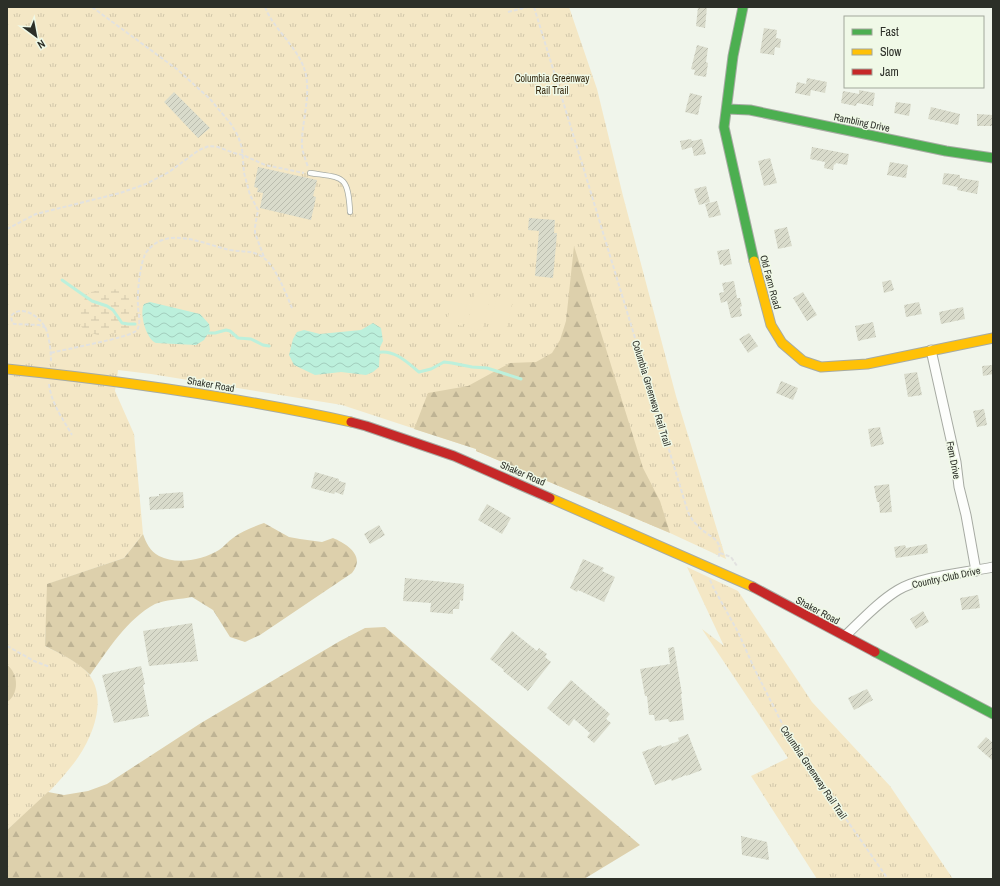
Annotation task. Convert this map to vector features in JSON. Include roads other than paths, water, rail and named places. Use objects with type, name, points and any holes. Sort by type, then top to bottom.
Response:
[{"type":"street","name":"Old Farm Road","points":[[743,7],[733,56],[724,127],[755,266],[771,326],[782,343],[803,361],[821,367],[867,364],[993,338]]},
{"type":"street","name":"Rambling Drive","points":[[727,109],[750,110],[946,151],[993,158]]},
{"type":"street","name":"Fern Drive","points":[[931,350],[956,462],[959,487],[966,515],[976,571]]},
{"type":"street","name":"Shaker Road","points":[[7,369],[102,379],[188,391],[264,404],[366,426],[404,438],[454,456],[745,583],[993,714]]},
{"type":"street","name":"Country Club Drive","points":[[845,636],[899,589],[913,583],[993,567]]},
{"type":"lane","points":[[310,173],[337,177],[343,180],[348,190],[350,212]]},
{"type":"water","points":[[150,302],[200,314],[209,324],[210,330],[204,340],[196,345],[156,343],[152,341],[146,331],[142,313],[144,304]]},
{"type":"water","points":[[373,323],[381,328],[383,341],[380,347],[379,367],[366,375],[341,372],[315,375],[294,365],[289,355],[293,339],[297,332],[304,330],[320,334],[361,330]]},
{"type":"waterway","points":[[62,280],[92,301],[107,306],[113,310],[122,323],[135,324]]},
{"type":"waterway","points":[[205,333],[215,333],[226,330],[230,331],[238,338],[251,339],[263,345],[269,346]]},
{"type":"waterway","points":[[376,353],[388,352],[394,354],[405,360],[419,372],[431,369],[444,362],[487,368],[521,379]]},
{"type":"park label","name":"Columbia Greenway Rail Trail","points":[[552,84]]}]
